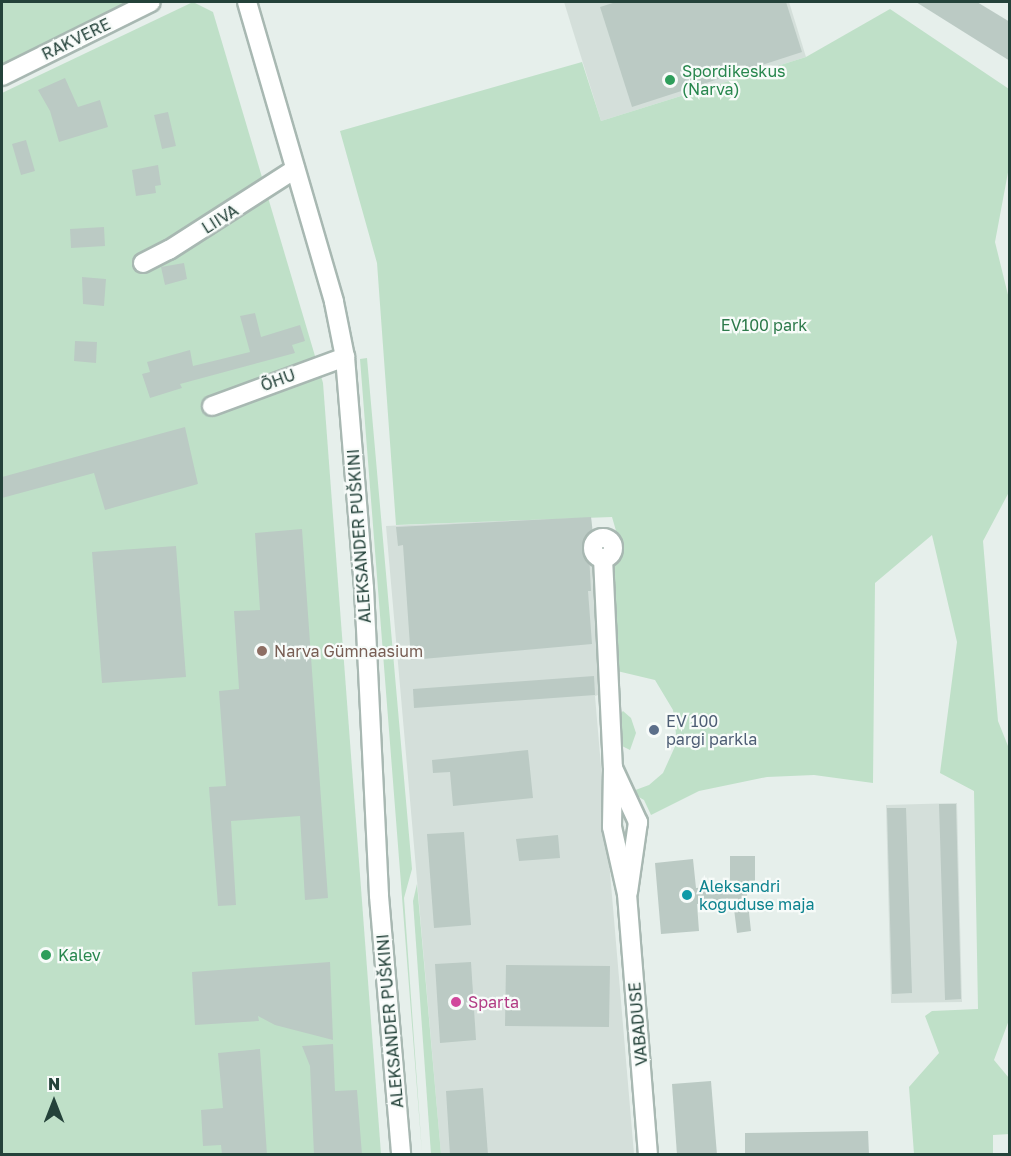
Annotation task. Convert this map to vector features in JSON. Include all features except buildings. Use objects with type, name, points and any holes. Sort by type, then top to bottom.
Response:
[{"type":"street","name":"RAKVERE","points":[[2,76],[151,2]]},
{"type":"street","name":"ALEKSANDER PUŠKINI","points":[[247,2],[334,302],[345,357],[364,588],[379,896],[400,1155]]},
{"type":"street","name":"LIIVA","points":[[143,263],[179,244],[295,169]]},
{"type":"street","name":"ÕHU","points":[[212,405],[345,357]]},
{"type":"street","name":"VABADUSE","points":[[603,558],[613,768],[612,827],[627,894],[648,1155]]},
{"type":"street","name":"VABADUSE","points":[[613,768],[638,822],[627,894]]},
{"type":"shaded area","name":"Spordikeskus (Narva)","points":[[564,2],[789,2],[806,57],[601,121]]},
{"type":"shaded area","points":[[591,517],[604,693],[595,696],[634,1154],[441,1154],[386,526]]},
{"type":"shaded area","points":[[957,803],[962,1002],[891,1003],[886,805]]},
{"type":"green space","points":[[2,2],[152,2],[2,76]]},
{"type":"green space","points":[[193,2],[213,12],[323,383],[381,1154],[2,1154],[2,93]]},
{"type":"green space","name":"EV100 park","points":[[890,9],[1009,89],[1009,167],[995,242],[1010,303],[1009,492],[983,541],[998,721],[1010,751],[1009,1020],[994,1060],[1009,1078],[1010,1134],[993,1135],[993,1154],[914,1154],[909,1087],[939,1053],[925,1016],[932,1011],[978,1009],[974,791],[940,773],[957,642],[932,535],[875,583],[873,783],[814,775],[767,777],[699,791],[651,815],[644,800],[630,792],[649,785],[663,773],[677,742],[673,710],[655,680],[617,671],[611,570],[621,548],[612,517],[396,525],[377,263],[340,131],[582,62],[601,121],[806,57]]},
{"type":"green space","points":[[367,358],[412,869],[404,898],[422,1153],[360,359]]},
{"type":"green space","points":[[623,711],[631,718],[636,733],[630,750],[620,745],[620,714]]},
{"type":"green space","points":[[417,884],[441,1154],[431,1154],[413,901]]},
{"type":"place","name":"Spordikeskus (Narva)","points":[[670,80]]},
{"type":"place","name":"Narva Gümnaasium","points":[[262,651]]},
{"type":"place","name":"EV 100 pargi parkla","points":[[654,730]]},
{"type":"place","name":"Aleksandri koguduse maja","points":[[687,895]]},
{"type":"place","name":"Kalev","points":[[46,955]]},
{"type":"place","name":"Sparta","points":[[456,1002]]}]
